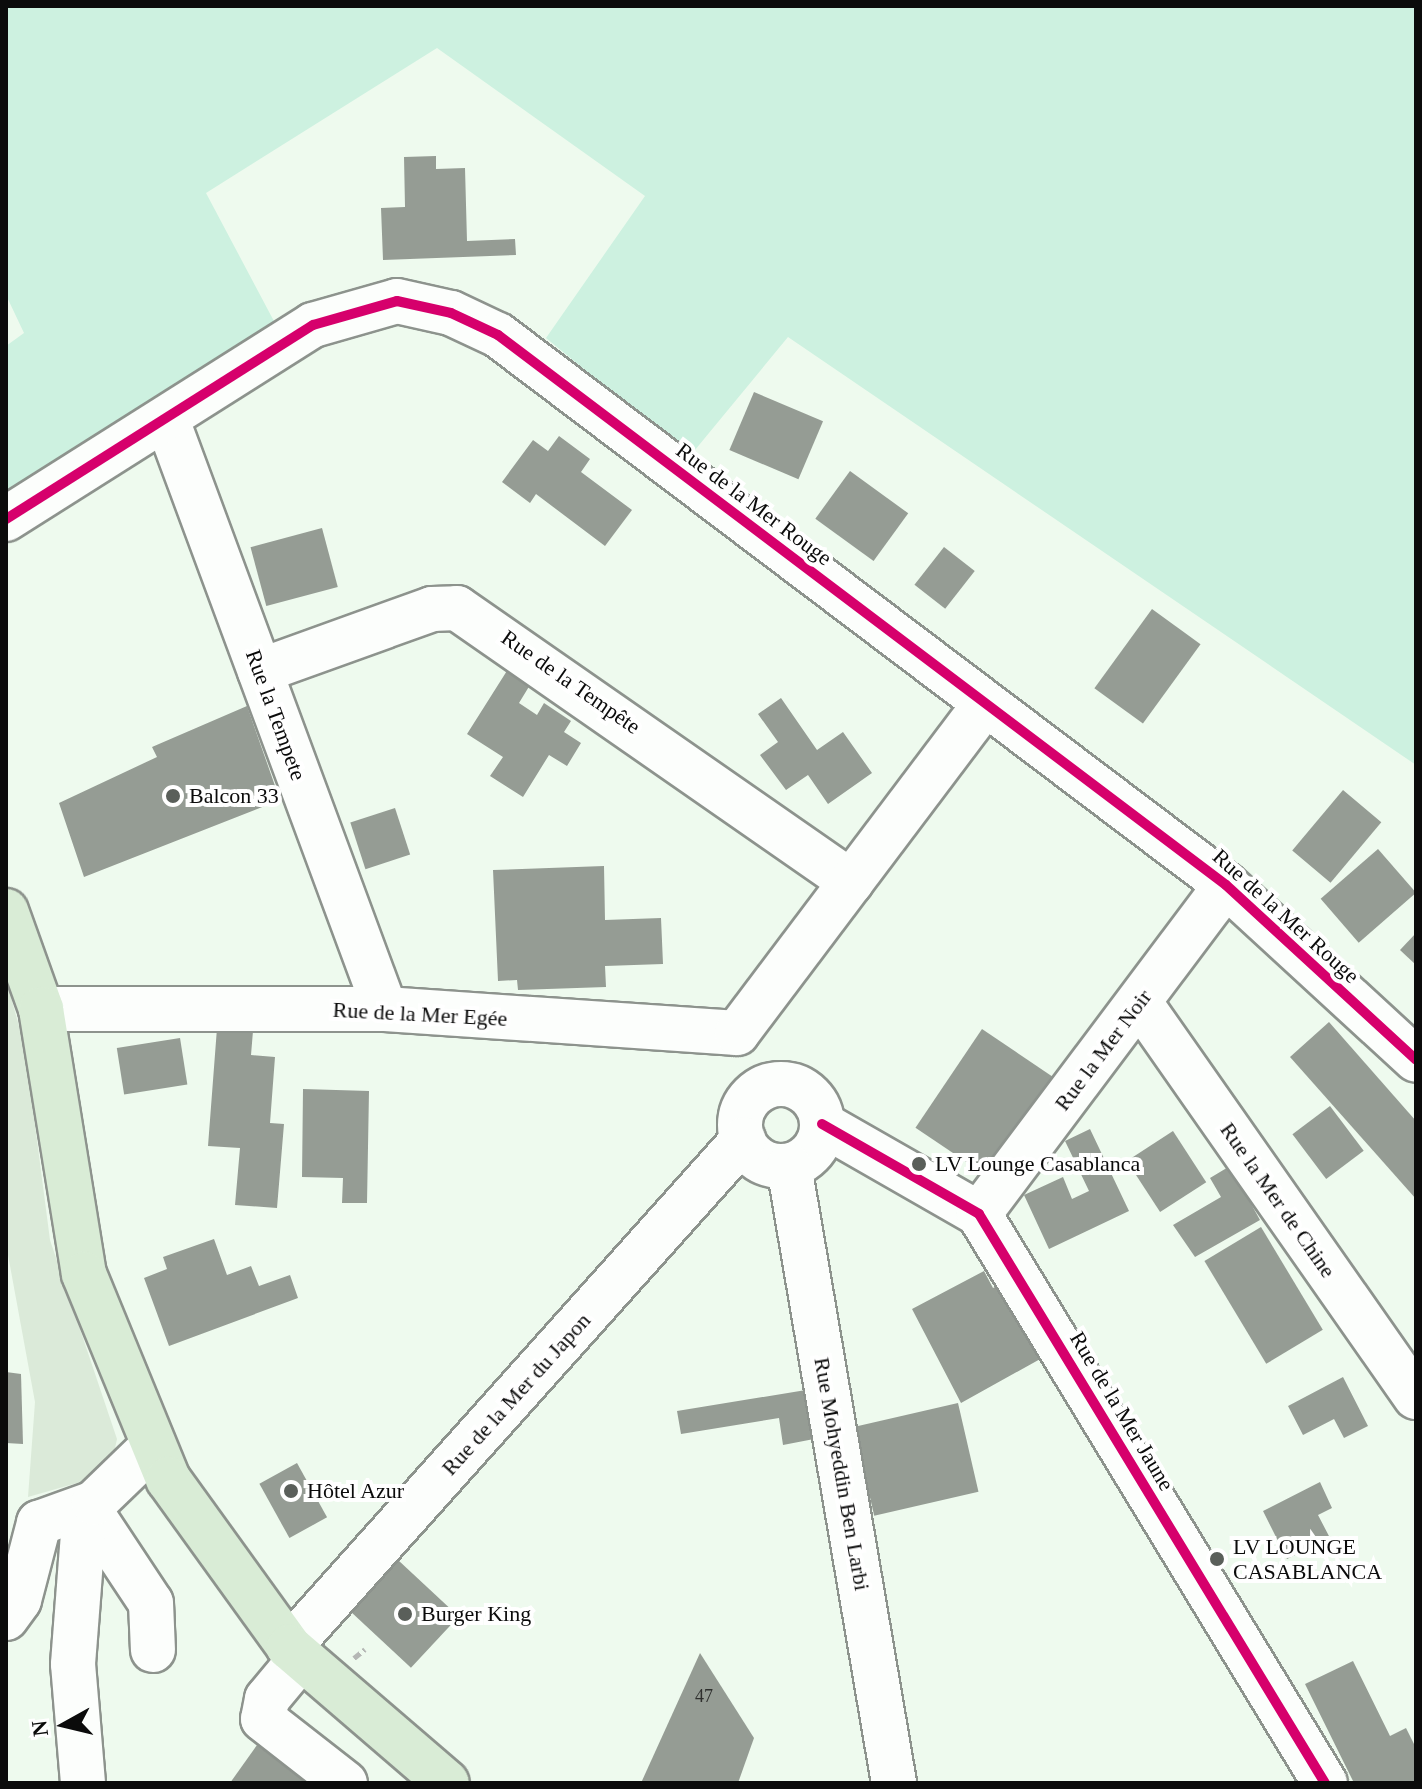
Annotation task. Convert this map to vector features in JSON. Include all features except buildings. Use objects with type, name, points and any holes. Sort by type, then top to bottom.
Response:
[{"type":"main road","points":[[6,911],[41,1009],[84,1274],[152,1447],[191,1514],[295,1653],[447,1783]]},
{"type":"street","name":"Rue de la Mer Rouge","points":[[6,519],[313,325],[397,301],[451,313],[498,335],[1226,885],[1416,1060]]},
{"type":"street","name":"Rue la Tempete","points":[[167,420],[385,1009]]},
{"type":"street","name":"Rue de la Tempête","points":[[260,671],[432,609],[457,608],[851,882]]},
{"type":"street","points":[[759,1090],[737,1033],[985,704]]},
{"type":"street","name":"Rue la Mer Noir","points":[[979,1214],[1226,885]]},
{"type":"street","name":"Rue la Mer de Chine","points":[[1140,1003],[1416,1397]]},
{"type":"street","name":"Rue de la Mer Egée","points":[[41,1009],[385,1009],[737,1033]]},
{"type":"street","points":[[801,1089],[822,1124],[813,1151],[789,1166],[761,1161],[743,1140],[742,1112],[759,1090],[801,1089]]},
{"type":"street","name":"Rue de la Mer Jaune","points":[[822,1124],[979,1214],[1325,1783]]},
{"type":"street","name":"Rue de la Mer du Japon","points":[[345,1783],[263,1719],[267,1699],[295,1653],[743,1140]]},
{"type":"street","name":"Rue Mohyeddin Ben Larbi","points":[[789,1166],[894,1783]]},
{"type":"street","points":[[6,1618],[19,1600],[39,1523],[92,1507],[152,1447]]},
{"type":"street","points":[[92,1507],[151,1603],[153,1650]]},
{"type":"street","points":[[83,1783],[73,1641],[92,1507]]},
{"type":"shaded area","points":[[6,6],[1416,6],[1416,765],[788,337],[690,456],[546,338],[645,196],[437,48],[206,193],[276,325],[6,498],[6,346],[24,333],[6,295]]},
{"type":"shaded area","points":[[6,979],[25,1048],[50,1240],[117,1439],[113,1457],[91,1479],[28,1497],[35,1402],[6,1244]]},
{"type":"cycle path","points":[[6,519],[313,325],[397,301],[451,313],[498,335],[1226,885],[1416,1060]]},
{"type":"cycle path","points":[[822,1124],[979,1214],[1325,1783]]},
{"type":"place","name":"Balcon 33","points":[[173,796]]},
{"type":"place","name":"LV Lounge Casablanca","points":[[919,1164]]},
{"type":"place","name":"Hôtel Azur","points":[[291,1491]]},
{"type":"place","name":"LV LOUNGE CASABLANCA","points":[[1217,1559]]},
{"type":"place","name":"Burger King","points":[[405,1614]]}]
